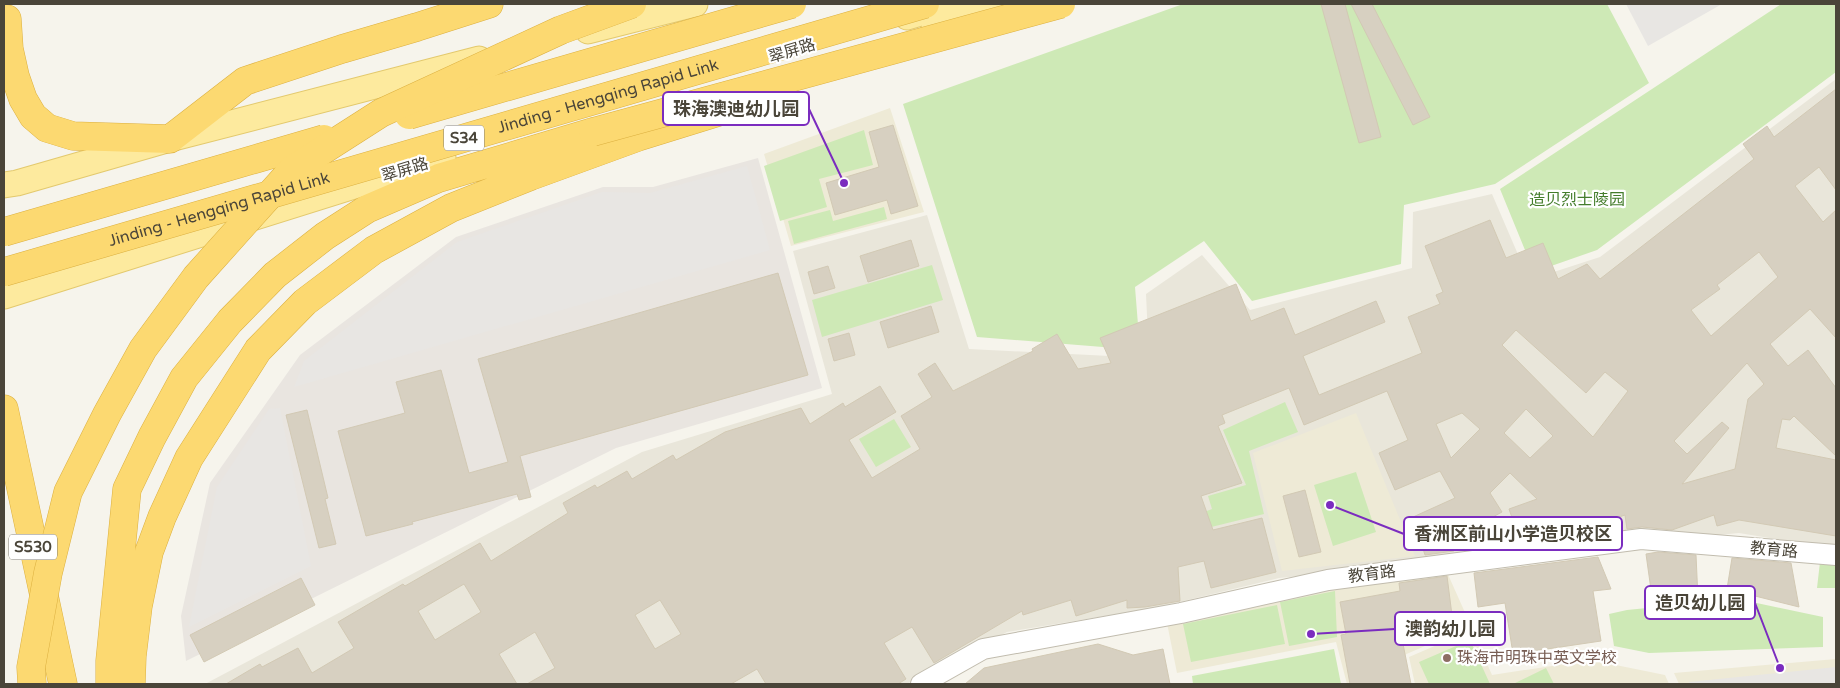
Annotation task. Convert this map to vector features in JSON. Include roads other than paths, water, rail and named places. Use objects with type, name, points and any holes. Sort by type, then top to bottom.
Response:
[{"type":"highway","points":[[7,18],[9,49],[14,76],[23,99],[33,116],[47,128],[72,136],[170,139],[245,81],[488,4]]},
{"type":"highway","points":[[32,684],[31,667],[48,573],[68,492],[107,414],[143,349],[196,277],[292,170],[381,112],[561,30],[632,4]]},
{"type":"highway","name":"S34","points":[[4,232],[792,4]]},
{"type":"highway","name":"Jinding - Hengqing Rapid Link","points":[[4,272],[924,4]]},
{"type":"highway","points":[[110,684],[110,661],[127,489],[152,437],[184,378],[230,321],[274,275],[325,236],[366,209],[439,178],[593,132],[1061,4]]},
{"type":"highway","points":[[131,684],[132,656],[138,606],[149,552],[162,517],[189,458],[258,350],[305,302],[374,250],[451,208],[530,176],[638,137],[829,78]]},
{"type":"highway","name":"S530","points":[[4,409],[64,684]]},
{"type":"main road","points":[[4,185],[18,183],[170,139],[695,4]]},
{"type":"main road","name":"翠屏路","points":[[4,296],[552,124],[951,4]]},
{"type":"main road","points":[[829,78],[989,4]]},
{"type":"street","name":"教育路","points":[[922,684],[983,650],[1181,613],[1328,580],[1640,539],[1836,555]]},
{"type":"place","name":"珠海澳迪幼儿园","points":[[844,183]]},
{"type":"place","name":"香洲区前山小学造贝校区","points":[[1330,505]]},
{"type":"place","name":"澳韵幼儿园","points":[[1311,634]]},
{"type":"place","name":"珠海市明珠中英文学校","points":[[1447,658]]},
{"type":"place","name":"造贝幼儿园","points":[[1780,668]]},
{"type":"park label","name":"造贝烈士陵园","points":[[1577,200]]}]
